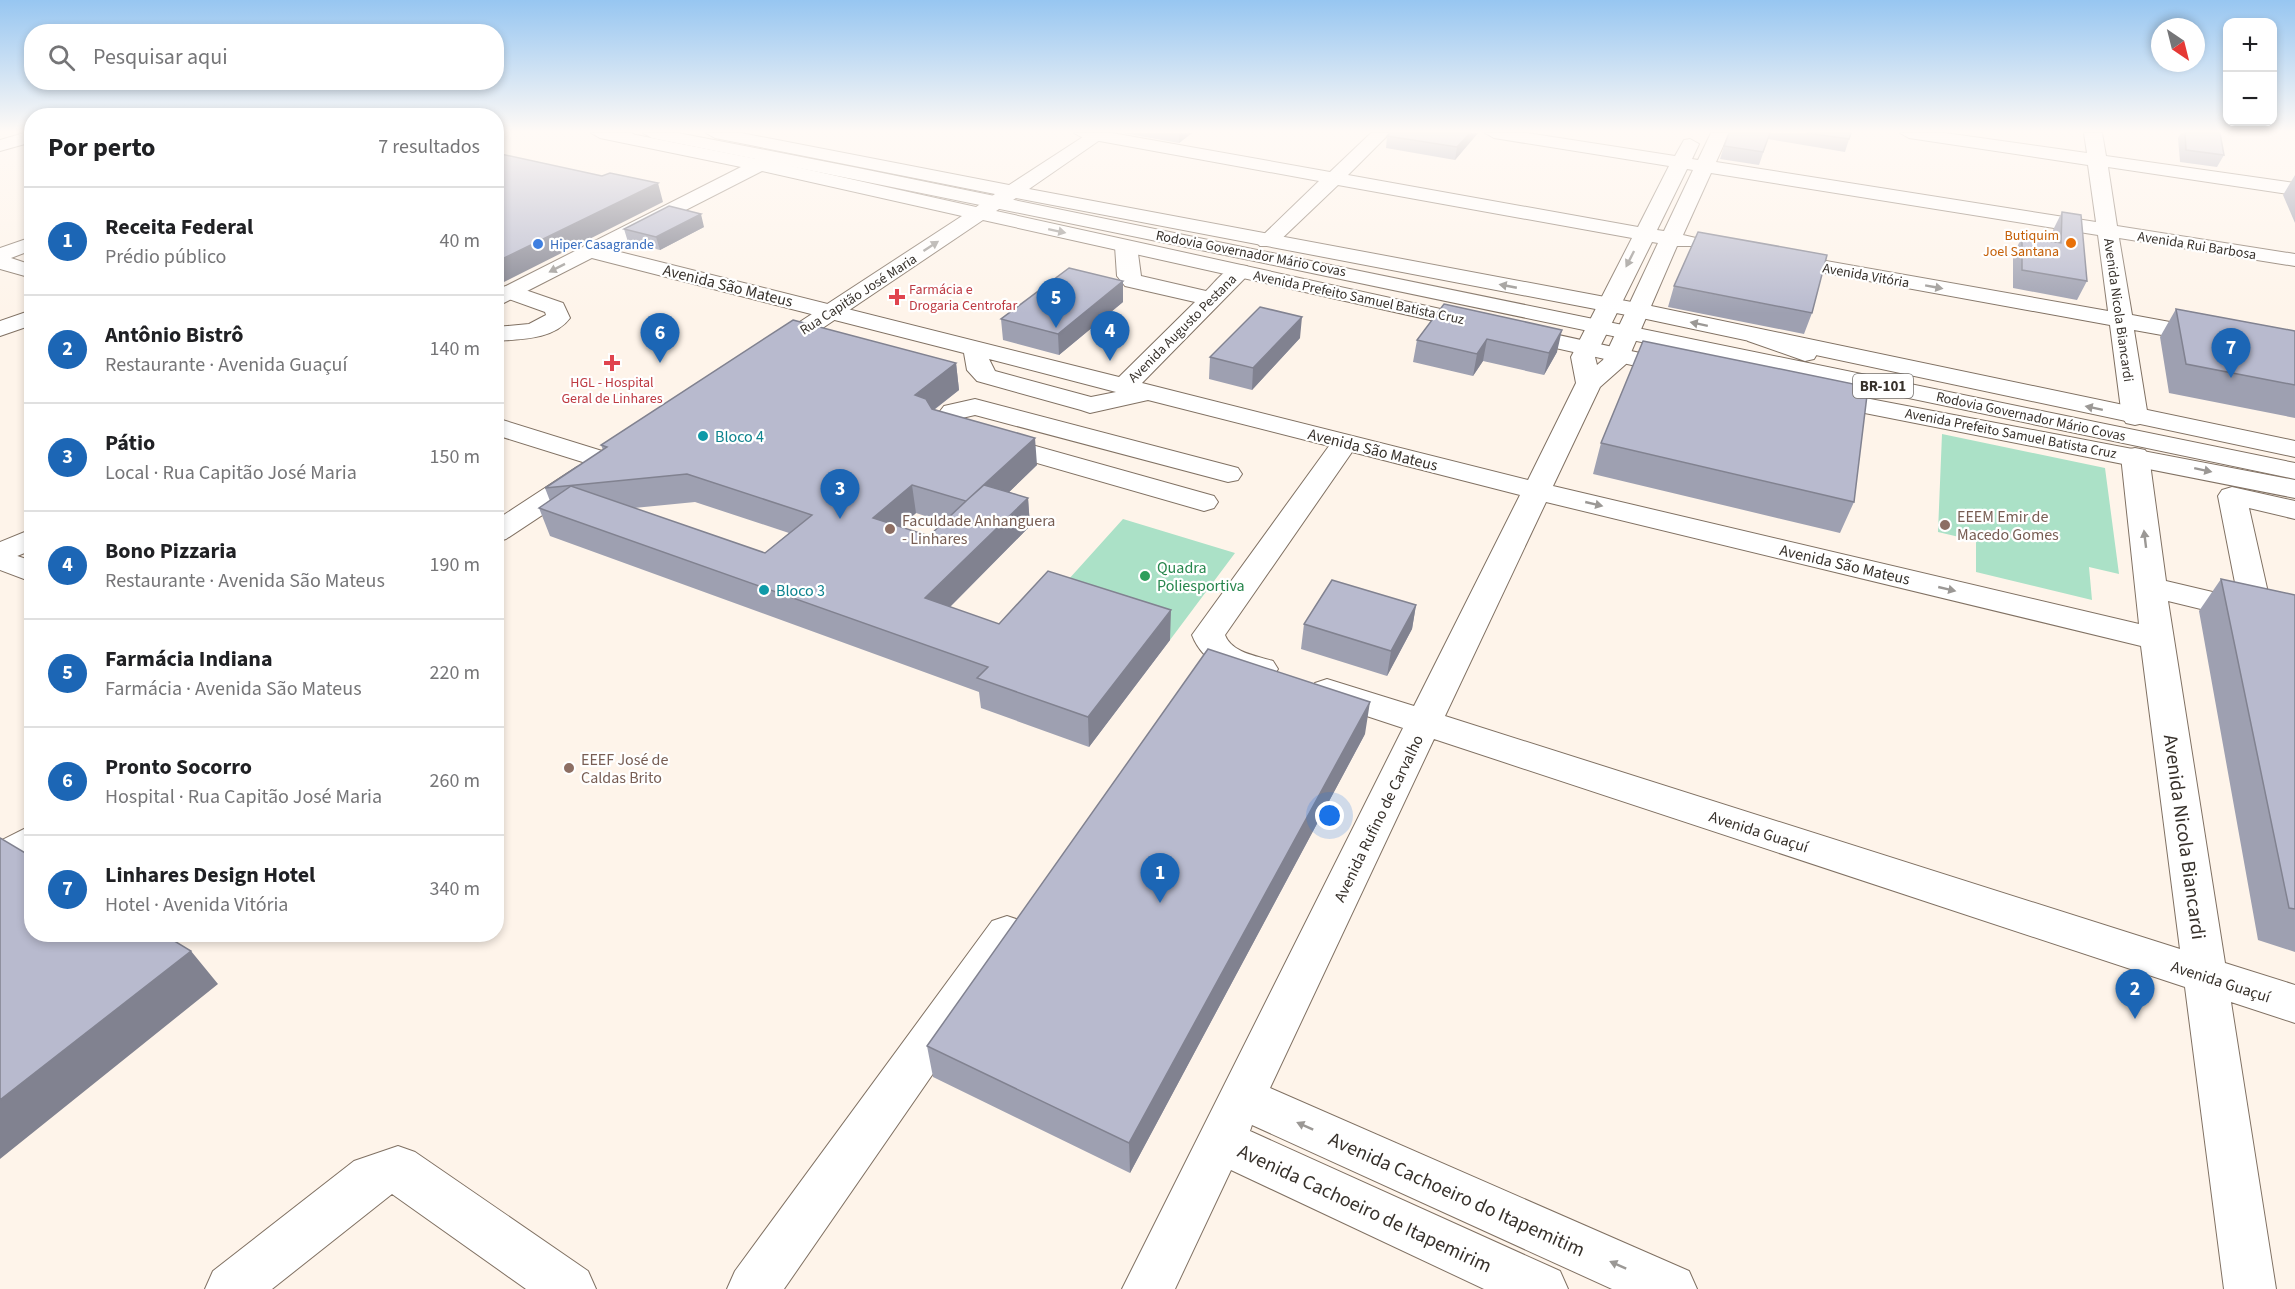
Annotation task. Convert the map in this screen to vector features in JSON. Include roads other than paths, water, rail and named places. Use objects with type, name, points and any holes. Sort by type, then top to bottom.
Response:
[{"type":"main road","points":[[504,296],[704,193]]},
{"type":"main road","name":"Avenida Prefeito Samuel Batista Cruz","points":[[943,193],[997,203],[1231,234],[1636,310],[2295,449]]},
{"type":"main road","name":"Avenida Prefeito Samuel Batista Cruz","points":[[960,193],[1126,246],[1488,326],[1591,353]]},
{"type":"main road","name":"Rua Capitão José Maria","points":[[753,364],[1011,193]]},
{"type":"main road","points":[[1268,242],[1319,193]]},
{"type":"main road","points":[[1418,193],[1705,245]]},
{"type":"main road","points":[[1591,353],[1607,305],[1664,193]]},
{"type":"main road","points":[[1691,193],[1636,310],[1624,345],[1699,373]]},
{"type":"main road","name":"Avenida Rui Barbosa","points":[[1872,193],[2295,260]]},
{"type":"main road","name":"Avenida Nicola Biancardi","points":[[2102,193],[2135,417]]},
{"type":"main road","name":"Rodovia Governador Mário Covas","points":[[997,203],[1345,272],[1531,314],[1591,353]]},
{"type":"main road","points":[[1231,234],[1286,253],[1349,267],[1406,285]]},
{"type":"main road","points":[[0,255],[24,246]]},
{"type":"main road","points":[[1126,246],[1128,276],[1133,280],[1212,298]]},
{"type":"main road","name":"Avenida São Mateus","points":[[592,251],[1537,491],[2157,639]]},
{"type":"main road","name":"Avenida Vitória","points":[[1762,256],[2295,352]]},
{"type":"main road","points":[[0,262],[24,270]]},
{"type":"main road","name":"Avenida Augusto Pestana","points":[[1137,389],[1212,298],[1239,271]]},
{"type":"main road","points":[[1345,272],[1435,303],[1488,326]]},
{"type":"main road","points":[[504,296],[555,308],[558,318],[534,331],[504,333]]},
{"type":"main road","points":[[0,329],[24,320]]},
{"type":"main road","points":[[1756,336],[1835,364],[2035,417]]},
{"type":"main road","name":"Rodovia Governador Mário Covas","points":[[1624,345],[1731,355],[2295,471]]},
{"type":"main road","name":"Avenida Rufino de Carvalho","points":[[1148,1289],[1537,491],[1591,353],[1614,364],[1624,345]]},
{"type":"main road","name":"BR-101","points":[[1591,353],[1624,345]]},
{"type":"main road","points":[[975,348],[979,370],[986,376],[1062,399],[1090,405],[1137,389]]},
{"type":"main road","points":[[1744,382],[1821,387],[2035,417]]},
{"type":"main road","name":"Avenida Prefeito Samuel Batista Cruz","points":[[1802,394],[2134,456],[2295,489]]},
{"type":"main road","points":[[1062,399],[1073,431]]},
{"type":"main road","points":[[1204,502],[952,432],[945,428],[944,423],[953,412],[975,407],[1073,431],[1228,474]]},
{"type":"main road","points":[[504,428],[615,455],[504,528]]},
{"type":"main road","points":[[1045,458],[1073,431]]},
{"type":"main road","name":"Avenida Guaçuí","points":[[1346,442],[1213,625],[1208,635],[1208,659],[1424,722],[2295,1004]]},
{"type":"main road","name":"Avenida Nicola Biancardi","points":[[2134,456],[2157,639],[2250,1289]]},
{"type":"main road","points":[[2257,613],[2232,496],[2295,510]]},
{"type":"main road","points":[[0,556],[24,542]]},
{"type":"main road","points":[[0,556],[24,569]]},
{"type":"main road","points":[[2150,587],[2295,622]]},
{"type":"main road","points":[[0,861],[24,845]]},
{"type":"main road","points":[[753,1289],[1031,899]]},
{"type":"main road","name":"Avenida Cachoeiro do Itapemitim","points":[[1242,1098],[1671,1289]]},
{"type":"main road","name":"Avenida Cachoeiro de Itapemirim","points":[[1220,1141],[1542,1289]]},
{"type":"main road","points":[[231,1289],[371,1178],[398,1169],[570,1289]]},
{"type":"place","name":"Butiquim Joel Santana","points":[[2071,243]]},
{"type":"place","name":"Hiper Casagrande","points":[[538,244]]},
{"type":"place","name":"Farmácia e Drogaria Centrofar","points":[[897,297]]},
{"type":"place","name":"Farmácia Indiana","points":[[1056,328]]},
{"type":"place","name":"Bono Pizzaria","points":[[1110,361]]},
{"type":"place","name":"HGL - Hospital Geral de Linhares","points":[[612,363]]},
{"type":"place","name":"Pronto Socorro","points":[[660,363]]},
{"type":"place","name":"Linhares Design Hotel","points":[[2231,378]]},
{"type":"place","name":"Bloco 4","points":[[703,436]]},
{"type":"place","name":"Pátio","points":[[840,519]]},
{"type":"place","name":"EEEM Emir de Macedo Gomes","points":[[1945,525]]},
{"type":"place","name":"Faculdade Anhanguera - Linhares","points":[[890,529]]},
{"type":"place","name":"Quadra Poliesportiva","points":[[1145,576]]},
{"type":"place","name":"Bloco 3","points":[[764,590]]},
{"type":"place","name":"EEEF José de Caldas Brito","points":[[569,768]]},
{"type":"place","name":"Receita Federal","points":[[1160,903]]},
{"type":"place","name":"Antônio Bistrô","points":[[2135,1019]]}]
